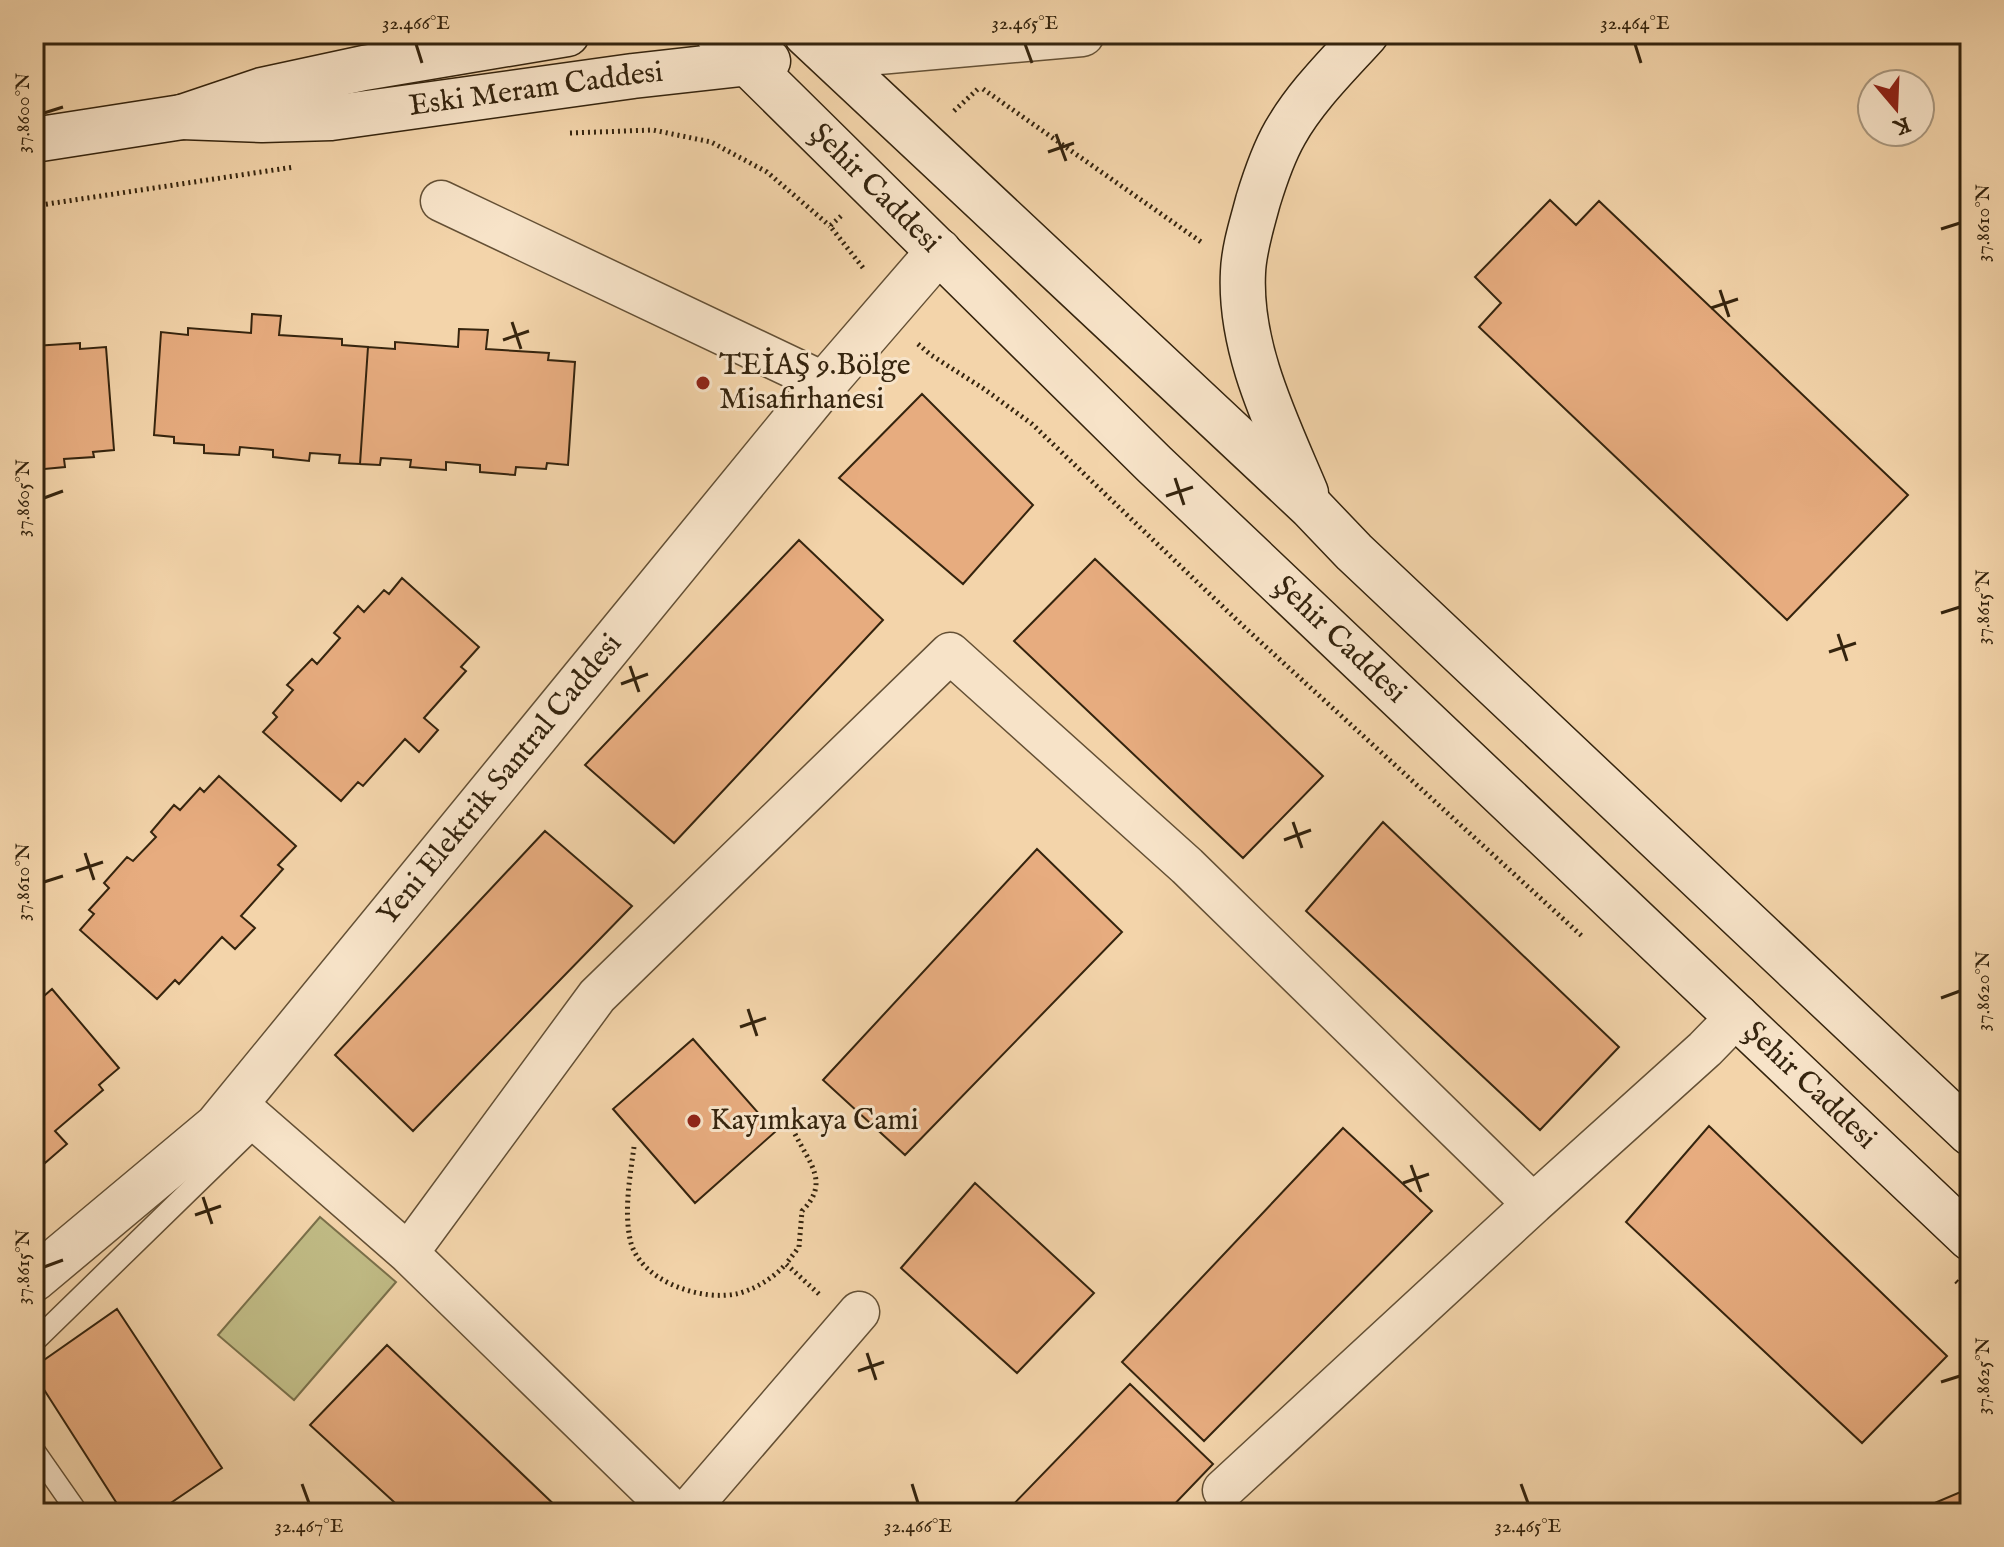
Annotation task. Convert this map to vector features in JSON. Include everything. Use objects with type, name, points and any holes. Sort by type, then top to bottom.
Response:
[{"type":"main road","points":[[364,68],[394,53],[416,34]]},
{"type":"main road","name":"Eski Meram Caddesi","points":[[34,140],[182,117],[262,90],[364,68],[567,34]]},
{"type":"main road","name":"Eski Meram Caddesi","points":[[182,117],[262,120],[331,118],[633,76],[733,48],[944,45],[1082,34]]},
{"type":"main road","points":[[1311,507],[1256,366],[1246,318],[1243,272],[1250,229],[1265,176],[1285,133],[1310,96],[1366,34]]},
{"type":"main road","points":[[819,45],[1970,1133]]},
{"type":"main road","name":"Şehir Caddesi","points":[[733,48],[1154,464],[1970,1238]]},
{"type":"main road","name":"Yeni Elektrik Santral Caddesi","points":[[34,1279],[217,1126],[247,1113],[825,383],[939,251]]},
{"type":"street","points":[[441,201],[825,383]]},
{"type":"street","points":[[408,1253],[597,996],[950,653],[1187,866],[1533,1204]]},
{"type":"street","points":[[1223,1490],[1705,1049],[1738,1015]]},
{"type":"street","points":[[247,1113],[408,1253],[675,1513]]},
{"type":"street","points":[[686,1513],[854,1318]]},
{"type":"lane","points":[[34,1342],[247,1113]]},
{"type":"lane","points":[[34,1450],[78,1513]]},
{"type":"path","points":[[944,45],[980,87],[1243,272]]},
{"type":"path","points":[[634,1147],[628,1185],[630,1241],[649,1274],[694,1293],[738,1294],[771,1280],[799,1247],[802,1211],[815,1198],[817,1177],[795,1134]]},
{"type":"path","points":[[786,1264],[854,1318]]},
{"type":"shaded area","points":[[320,1217],[396,1282],[294,1400],[218,1335]]},
{"type":"building","points":[[1550,200],[1576,225],[1599,201],[1908,495],[1787,620],[1479,327],[1501,303],[1475,277]]},
{"type":"building","points":[[252,314],[281,316],[279,335],[342,339],[342,345],[368,347],[360,464],[339,463],[340,455],[310,453],[309,461],[273,457],[273,450],[240,447],[239,455],[204,453],[204,445],[174,443],[174,437],[154,435],[161,332],[188,335],[188,328],[251,333]]},
{"type":"building","points":[[459,329],[488,330],[486,349],[549,353],[548,360],[575,362],[568,465],[547,463],[546,469],[516,467],[515,475],[480,472],[480,465],[446,462],[446,470],[410,467],[411,460],[381,458],[380,465],[360,464],[368,347],[395,349],[395,342],[458,347]]},
{"type":"building","points":[[80,343],[80,349],[106,347],[114,450],[93,452],[94,457],[64,459],[65,467],[34,470],[34,346]]},
{"type":"building","points":[[922,394],[1033,505],[963,584],[839,478]]},
{"type":"building","points":[[799,540],[883,620],[674,843],[585,765]]},
{"type":"building","points":[[1095,559],[1323,776],[1243,858],[1014,641]]},
{"type":"building","points":[[402,578],[479,647],[461,667],[466,671],[424,718],[438,730],[419,752],[405,739],[363,786],[358,782],[341,801],[263,732],[277,717],[273,713],[293,690],[287,685],[312,659],[317,664],[340,638],[334,633],[358,606],[364,612],[384,590],[389,594]]},
{"type":"building","points":[[219,776],[296,846],[278,865],[283,869],[241,916],[255,928],[235,949],[222,937],[179,984],[175,980],[157,999],[80,930],[94,914],[89,910],[109,888],[104,883],[127,857],[133,861],[156,837],[151,832],[174,805],[180,810],[200,788],[204,792]]},
{"type":"building","points":[[1383,822],[1619,1047],[1540,1130],[1306,911]]},
{"type":"building","points":[[545,831],[632,906],[413,1131],[335,1055]]},
{"type":"building","points":[[1037,849],[1122,932],[905,1155],[823,1080]]},
{"type":"building","points":[[52,989],[119,1068],[99,1085],[103,1090],[55,1131],[67,1144],[45,1163],[34,1150],[34,1000],[36,1003]]},
{"type":"building","name":"Kayımkaya Cami","points":[[693,1039],[775,1132],[695,1203],[613,1109]]},
{"type":"building","points":[[1709,1126],[1947,1356],[1862,1443],[1626,1222]]},
{"type":"building","points":[[1343,1128],[1432,1211],[1204,1441],[1122,1362]]},
{"type":"building","points":[[975,1183],[1094,1293],[1017,1373],[901,1268]]},
{"type":"building","points":[[117,1309],[222,1468],[156,1513],[123,1513],[34,1374],[34,1367]]},
{"type":"building","points":[[387,1345],[563,1513],[406,1513],[310,1425]]},
{"type":"building","points":[[1130,1384],[1213,1464],[1166,1513],[1005,1513]]},
{"type":"building","points":[[1970,1488],[1970,1513],[1911,1513]]},
{"type":"place","name":"TEİAŞ 9.Bölge Misafirhanesi","points":[[703,383]]},
{"type":"place","name":"Kayımkaya Cami","points":[[694,1121]]}]
